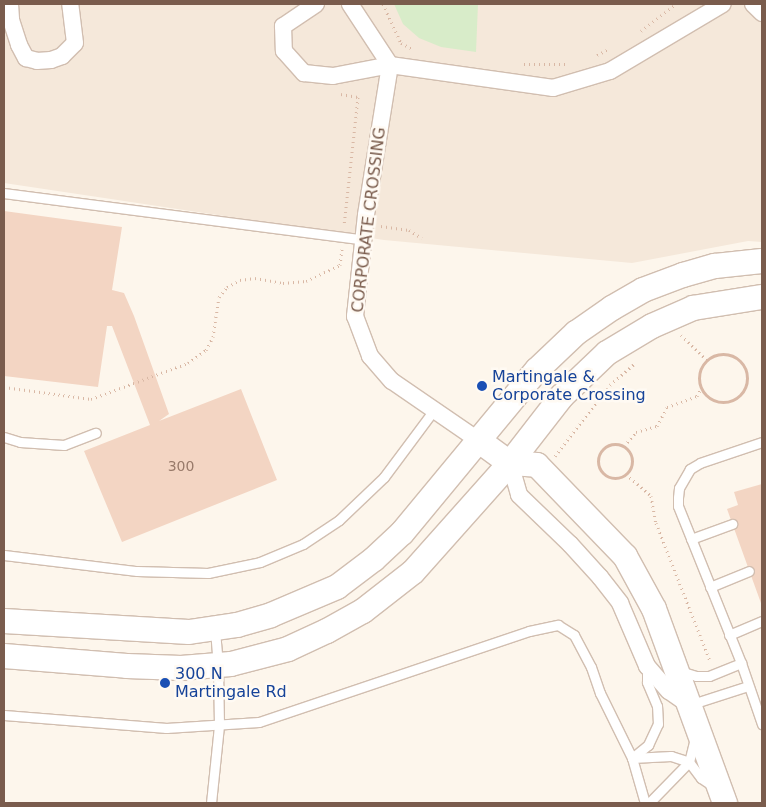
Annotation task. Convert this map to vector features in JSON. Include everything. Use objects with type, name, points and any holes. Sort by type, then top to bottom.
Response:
[{"type":"street","points":[[10,4],[11,20],[19,46],[26,58],[37,61],[51,60],[62,56],[75,43],[70,4]]},
{"type":"street","points":[[316,4],[283,26],[284,52],[304,73],[333,76],[390,65],[553,88],[610,71],[723,4]]},
{"type":"street","points":[[350,4],[390,65]]},
{"type":"street","points":[[753,4],[762,13]]},
{"type":"street","name":"CORPORATE CROSSING","points":[[390,65],[364,240],[355,316],[370,356],[392,381],[478,440]]},
{"type":"street","points":[[4,621],[144,631],[189,632],[272,615],[338,587],[374,559],[402,533],[537,370],[576,334],[612,308],[644,290],[715,266],[762,261]]},
{"type":"street","points":[[4,656],[127,666],[181,668],[230,664],[288,649],[363,611],[413,572],[510,464],[562,396],[606,353],[652,326],[692,308],[762,297]]},
{"type":"street","points":[[478,440],[510,464],[537,465],[625,556],[654,609],[722,796]]},
{"type":"street","points":[[510,464],[519,495],[570,544],[600,577],[620,603],[647,666],[669,691],[689,705]]},
{"type":"lane","points":[[4,193],[364,240]]},
{"type":"lane","points":[[4,555],[137,571],[208,573],[260,562],[303,544],[339,520],[384,477],[434,410]]},
{"type":"lane","points":[[4,437],[20,442],[64,445],[96,433]]},
{"type":"lane","points":[[762,442],[700,463],[690,469],[679,488],[678,506],[741,663],[762,724]]},
{"type":"lane","points":[[691,539],[732,524]]},
{"type":"lane","points":[[710,587],[749,571]]},
{"type":"lane","points":[[729,634],[762,621]]},
{"type":"lane","points":[[4,715],[166,728],[259,722],[529,631],[558,625],[574,635],[591,667],[600,693],[632,758],[645,803]]},
{"type":"lane","points":[[211,803],[219,725],[215,628]]},
{"type":"lane","points":[[674,668],[696,676],[715,675],[741,663]]},
{"type":"lane","points":[[632,758],[648,745],[658,724],[657,706],[647,682],[647,666]]},
{"type":"lane","points":[[689,705],[748,686]]},
{"type":"lane","points":[[649,803],[689,762],[697,728]]},
{"type":"lane","points":[[632,758],[672,756],[689,762],[701,778],[722,796]]},
{"type":"path","points":[[383,4],[401,43],[421,51]]},
{"type":"path","points":[[637,33],[676,4]]},
{"type":"path","points":[[596,55],[613,47]]},
{"type":"path","points":[[522,64],[571,63]]},
{"type":"path","points":[[4,387],[91,399],[188,363],[206,350],[213,337],[220,297],[228,287],[240,280],[255,278],[283,283],[306,281],[324,274],[340,264],[358,97],[332,92]]},
{"type":"path","points":[[685,330],[678,333],[707,360]]},
{"type":"path","points":[[624,446],[636,432],[657,426],[667,407],[697,396],[701,388],[700,370],[707,360],[722,354],[738,359],[744,366],[747,381],[739,396],[724,402],[708,398],[701,388]]},
{"type":"path","points":[[553,458],[610,384],[638,359]]},
{"type":"path","points":[[613,443],[624,446],[632,459],[626,474],[615,478],[609,477],[600,470],[598,465],[599,453],[607,445],[613,443]]},
{"type":"path","points":[[626,474],[651,496],[656,523],[715,675]]},
{"type":"shaded area","points":[[4,4],[762,4],[762,242],[748,241],[632,263],[384,240],[4,183]]},
{"type":"green space","points":[[394,4],[478,4],[476,52],[441,47],[419,38],[403,24]]},
{"type":"building","points":[[4,211],[122,227],[112,290],[124,293],[134,316],[169,414],[159,421],[241,389],[277,480],[122,542],[84,451],[150,425],[112,326],[107,326],[98,387],[4,376]]},
{"type":"building","points":[[762,484],[762,606],[727,509],[738,505],[734,492]]},
{"type":"place","name":"Martingale & Corporate Crossing","points":[[482,386]]},
{"type":"place","name":"300 N Martingale Rd","points":[[165,683]]}]
